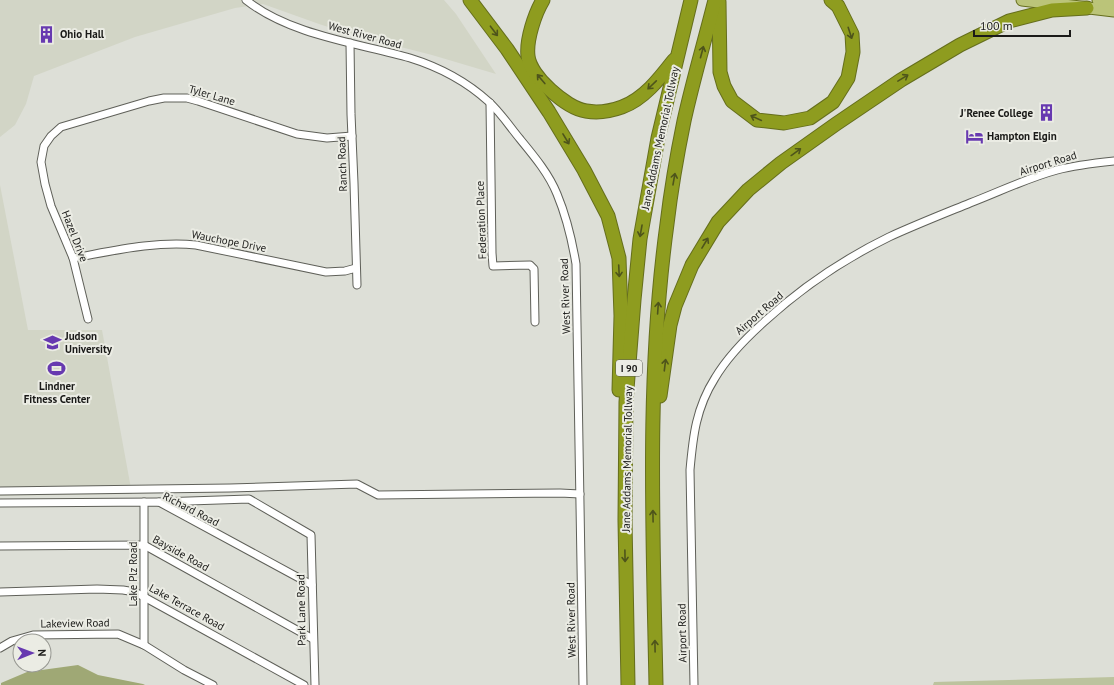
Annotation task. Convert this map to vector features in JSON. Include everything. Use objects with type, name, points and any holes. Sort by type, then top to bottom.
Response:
[{"type":"highway","points":[[470,0],[507,49],[549,112],[584,170],[608,216],[619,258],[621,316],[618,454],[625,520]]},
{"type":"highway","points":[[543,0],[534,19],[530,38],[528,56],[530,63],[543,81],[560,98],[580,110],[601,111],[623,106],[635,100],[662,76],[677,56]]},
{"type":"highway","name":"Jane Addams Memorial Tollway","points":[[628,685],[625,520],[626,402],[640,239],[658,138],[691,0]]},
{"type":"highway","name":"Jane Addams Memorial Tollway","points":[[656,685],[653,431],[656,346],[667,224],[684,121],[715,0]]},
{"type":"highway","points":[[719,0],[720,72],[724,86],[732,101],[758,120],[784,124],[810,118],[833,102],[848,78],[853,52],[852,34],[838,6],[831,0]]},
{"type":"highway","points":[[653,431],[658,410],[674,306],[692,265],[718,222],[748,190],[781,163],[836,124],[901,80],[960,45],[1009,21],[1052,10],[1087,8]]},
{"type":"main road","points":[[1022,0],[1114,11]]},
{"type":"main road","points":[[1098,0],[1114,2]]},
{"type":"street","name":"West River Road","points":[[246,0],[263,12],[288,24],[350,43],[412,58],[460,80],[490,103],[538,161],[557,193],[569,226],[576,264],[583,685]]},
{"type":"street","name":"Ranch Road","points":[[350,43],[357,285]]},
{"type":"street","name":"Tyler Lane","points":[[41,162],[42,153],[47,141],[61,127],[164,98],[187,98],[297,134],[312,137],[335,138],[352,136]]},
{"type":"street","name":"Federation Place","points":[[490,103],[492,253],[494,266],[530,265],[534,269],[535,322]]},
{"type":"street","name":"Airport Road","points":[[694,685],[690,470],[693,437],[704,399],[725,362],[742,342],[778,310],[813,282],[844,262],[888,238],[1022,182],[1060,170],[1086,164],[1114,161]]},
{"type":"street","name":"Hazel Drive","points":[[41,162],[51,206],[73,258],[88,319]]},
{"type":"street","name":"Wauchope Drive","points":[[73,258],[146,245],[179,243],[196,245],[326,272],[345,271],[356,268]]},
{"type":"street","points":[[0,491],[223,488],[357,484],[378,495],[580,494]]},
{"type":"street","name":"Park Lane Road","points":[[159,502],[249,499],[311,534],[315,685]]},
{"type":"street","name":"Richard Road","points":[[0,502],[159,502],[312,585]]},
{"type":"street","name":"Lake Plz Road","points":[[144,502],[144,645]]},
{"type":"street","name":"Bayside Road","points":[[0,546],[144,545],[313,639]]},
{"type":"street","name":"Lake Terrace Road","points":[[0,592],[123,590],[136,592],[304,685]]},
{"type":"street","name":"Lakeview Road","points":[[0,648],[12,641],[33,635],[118,634],[144,645],[184,670],[213,685]]},
{"type":"shaded area","points":[[0,0],[444,0],[456,14],[496,74],[432,55],[350,34],[263,4],[235,8],[135,37],[34,76],[26,104],[15,125],[0,137]]},
{"type":"shaded area","name":"Judson University","points":[[0,185],[28,330],[102,330],[132,494],[0,496]]},
{"type":"shaded area","points":[[78,665],[98,675],[145,685],[1,685],[1,683],[25,673],[52,673],[52,669]]},
{"type":"shaded area","points":[[1114,677],[1114,685],[933,685],[934,682]]},
{"type":"place","name":"Ohio Hall","points":[[47,34]]},
{"type":"place","name":"J'Renee College","points":[[1046,113]]},
{"type":"place","name":"Hampton Elgin","points":[[974,136]]},
{"type":"place","name":"Judson University","points":[[52,342]]},
{"type":"place","name":"Lindner Fitness Center","points":[[57,368]]}]
